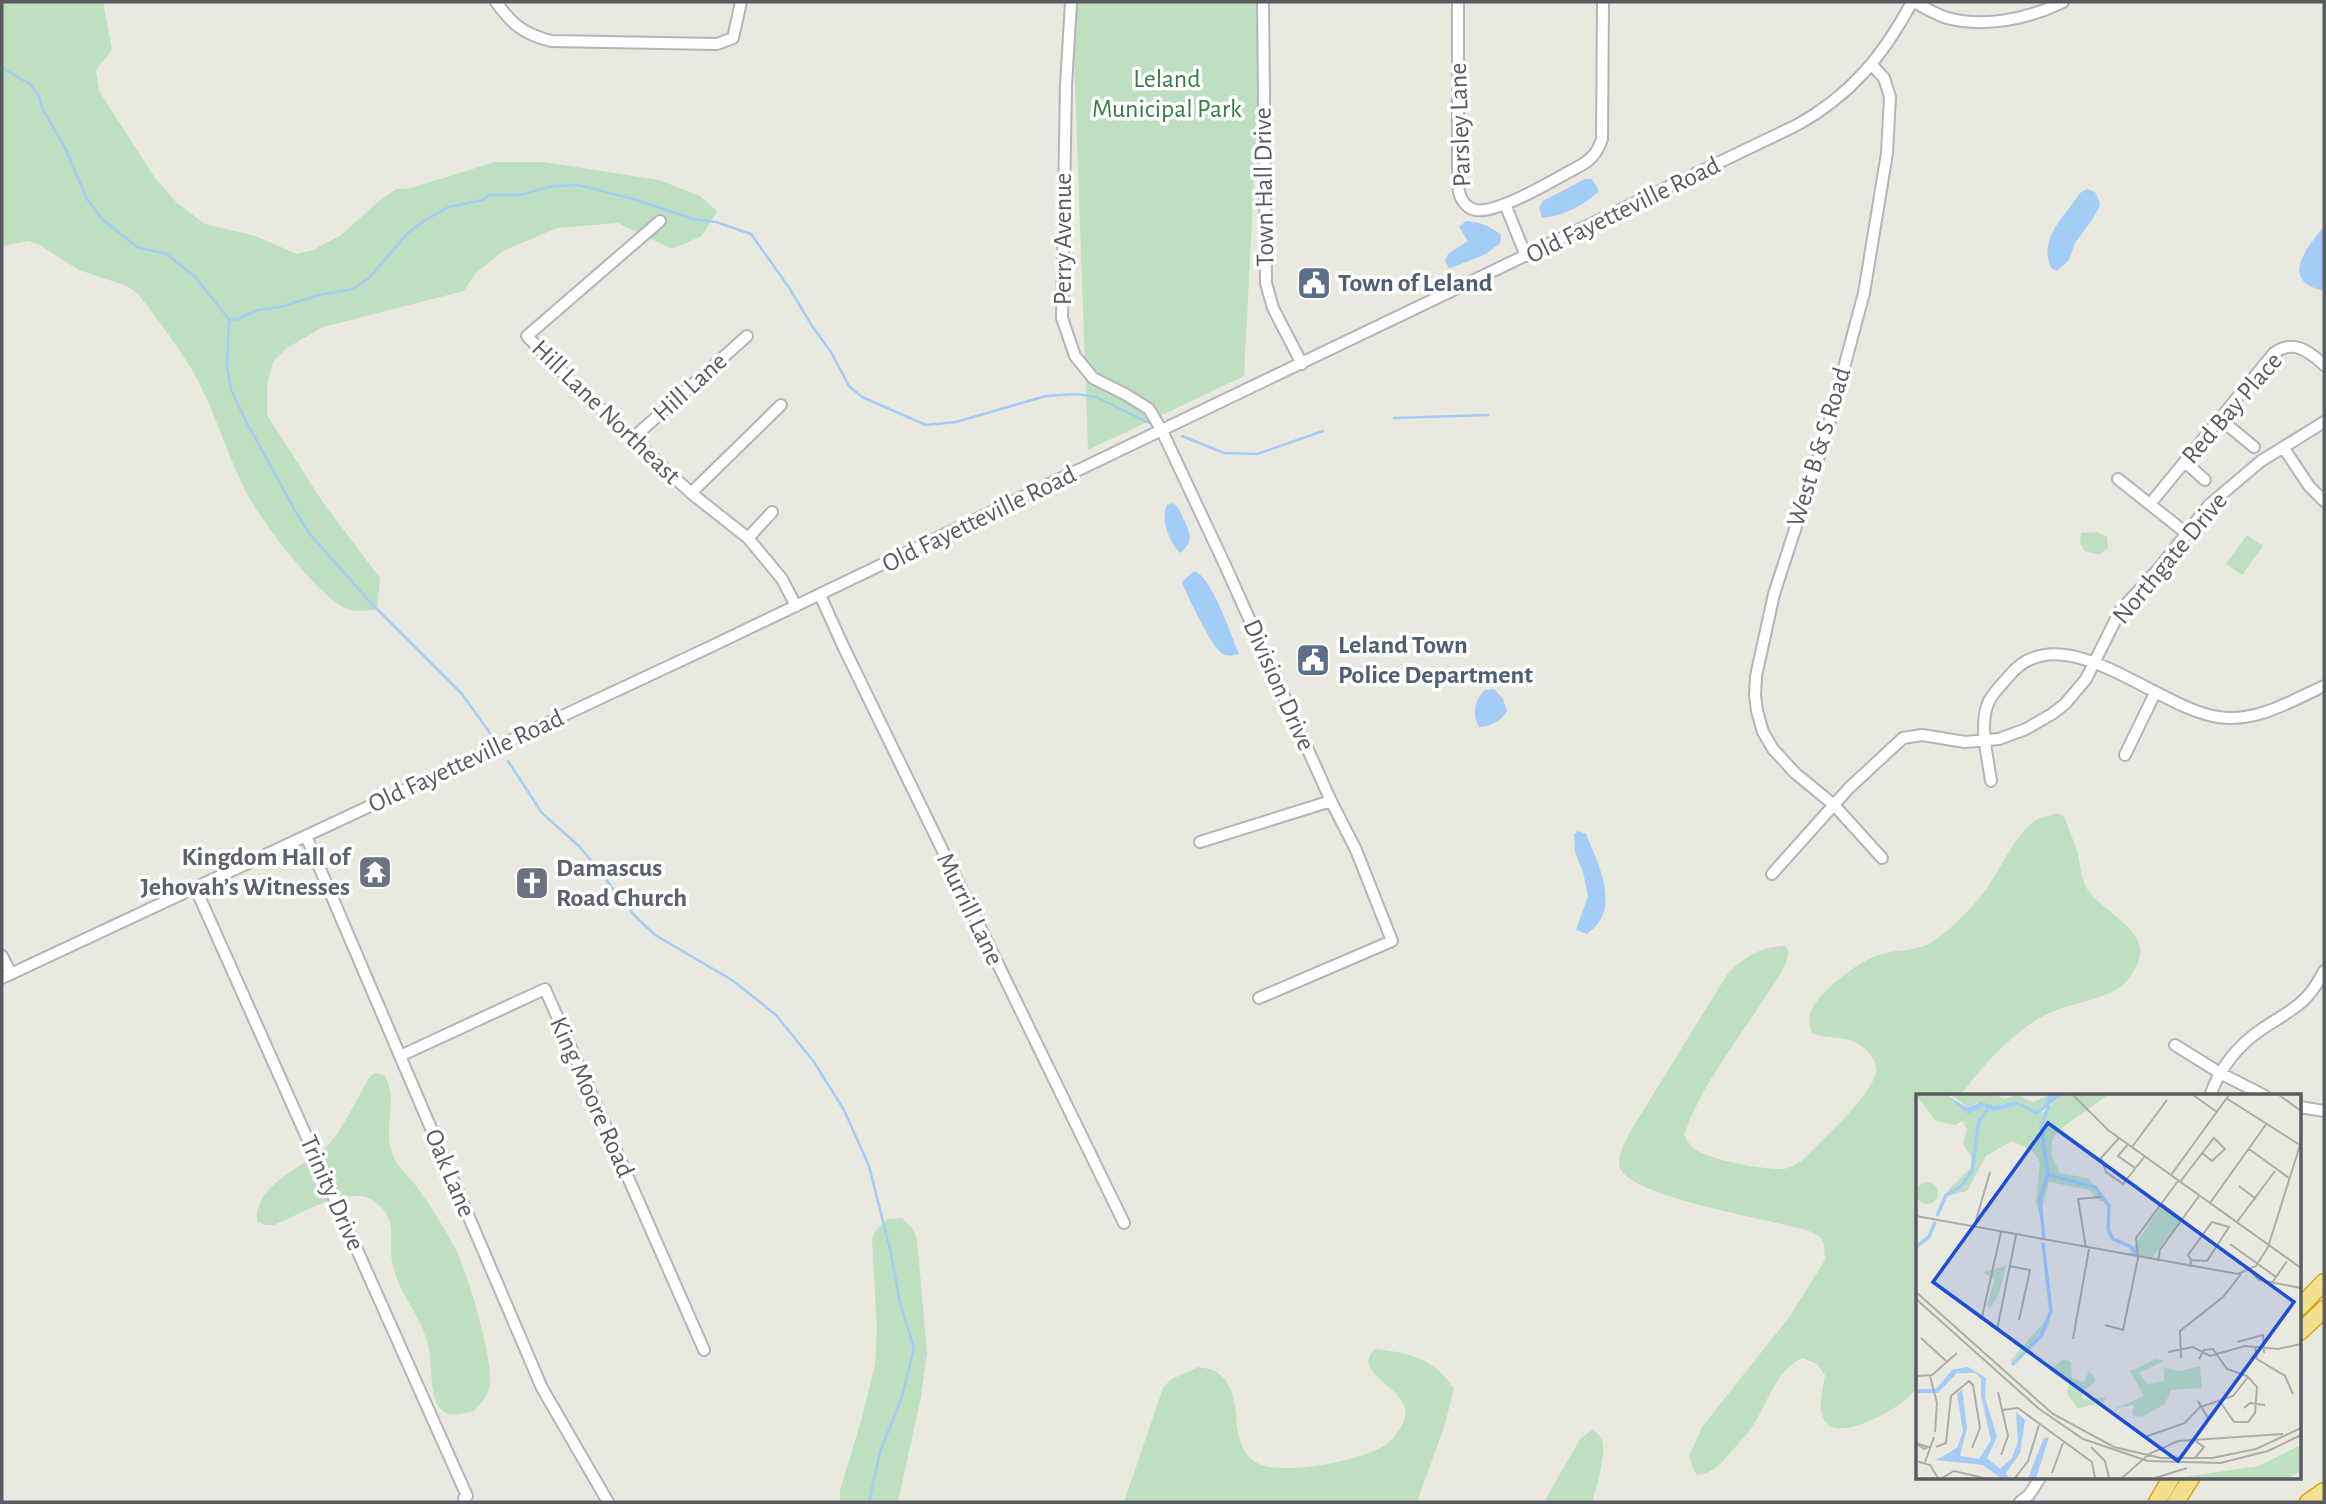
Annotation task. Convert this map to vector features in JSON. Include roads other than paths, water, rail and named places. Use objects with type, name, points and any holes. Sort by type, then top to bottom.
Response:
[{"type":"highway","points":[[2302,1305],[2324,1282]]},
{"type":"highway","points":[[2302,1330],[2324,1309]]},
{"type":"highway","points":[[2157,1502],[2170,1480]]},
{"type":"highway","points":[[2176,1502],[2190,1480]]},
{"type":"highway","points":[[2308,1502],[2324,1491]]},
{"type":"street","points":[[496,2],[512,23],[533,37],[551,41],[717,44],[733,38],[741,2]]},
{"type":"street","name":"Perry Avenue","points":[[1071,2],[1065,122],[1062,318],[1075,356],[1093,378],[1149,409],[1162,431]]},
{"type":"street","name":"Town Hall Drive","points":[[1263,2],[1266,283],[1273,308],[1302,364]]},
{"type":"street","name":"Parsley Lane","points":[[1458,2],[1459,195],[1464,203],[1476,210],[1494,209],[1505,204],[1588,162],[1599,149],[1602,139],[1603,2]]},
{"type":"street","points":[[1912,2],[1944,17],[1969,22],[2008,20],[2063,2]]},
{"type":"street","name":"Old Fayetteville Road","points":[[6,976],[820,595],[1797,125],[1840,97],[1872,65],[1912,2]]},
{"type":"street","name":"West B & S Road","points":[[1872,65],[1888,85],[1890,97],[1887,153],[1864,293],[1826,431],[1774,594],[1756,676],[1755,695],[1763,732],[1773,749],[1795,774],[1834,805],[1882,858]]},
{"type":"street","name":"Parsley Lane","points":[[1505,204],[1526,256]]},
{"type":"street","name":"Hill Lane Northeast","points":[[660,221],[527,335],[570,380],[691,494],[748,538]]},
{"type":"street","name":"Hill Lane","points":[[633,438],[747,335]]},
{"type":"street","name":"Red Bay Place","points":[[2150,504],[2280,348],[2287,345],[2302,349],[2324,365]]},
{"type":"street","name":"Hill Lane Northeast","points":[[691,494],[781,405]]},
{"type":"street","points":[[2220,419],[2253,447]]},
{"type":"street","name":"Northgate Drive","points":[[1772,874],[1834,805],[1903,738],[1922,735],[1953,742],[1986,741],[2013,735],[2052,714],[2076,692],[2095,663],[2120,611],[2160,567],[2209,505],[2261,461],[2324,422]]},
{"type":"street","name":"Division Drive","points":[[1162,431],[1226,565],[1331,802],[1356,850],[1392,941],[1259,998]]},
{"type":"street","points":[[2283,447],[2309,486],[2324,501]]},
{"type":"street","points":[[2185,462],[2205,480]]},
{"type":"street","points":[[2118,479],[2186,533]]},
{"type":"street","points":[[772,512],[748,538],[782,579],[796,606]]},
{"type":"street","name":"Murrill Lane","points":[[820,595],[1124,1223]]},
{"type":"street","points":[[1991,780],[1986,741],[1986,712],[1989,701],[2021,663],[2040,654],[2059,653],[2079,657],[2203,714],[2231,718],[2246,717],[2273,709],[2324,687]]},
{"type":"street","points":[[2125,755],[2155,693]]},
{"type":"street","points":[[1200,842],[1331,802]]},
{"type":"street","name":"Oak Lane","points":[[306,836],[541,1388],[608,1502]]},
{"type":"street","name":"Trinity Drive","points":[[195,887],[467,1496],[464,1498]]},
{"type":"street","points":[[2,956],[6,976]]},
{"type":"street","points":[[2211,1094],[2220,1073],[2234,1055],[2251,1038],[2302,1003],[2324,971]]},
{"type":"street","name":"King Moore Road","points":[[400,1056],[545,989],[704,1350]]},
{"type":"street","points":[[2175,1045],[2261,1094]]},
{"type":"street","points":[[2302,1107],[2324,1111]]},
{"type":"street","points":[[2020,1502],[2038,1480]]},
{"type":"water","points":[[1585,179],[1592,179],[1599,191],[1573,209],[1542,218],[1539,207],[1543,201]]},
{"type":"water","points":[[2087,189],[2095,192],[2100,202],[2099,208],[2075,243],[2069,260],[2057,271],[2051,268],[2048,257],[2051,237],[2080,193]]},
{"type":"water","points":[[1466,221],[1493,229],[1501,235],[1500,243],[1486,254],[1448,267],[1445,261],[1448,254],[1468,241],[1459,227]]},
{"type":"water","points":[[2324,226],[2324,291],[2302,280],[2299,272],[2304,254]]},
{"type":"water","points":[[1173,503],[1180,511],[1190,537],[1188,545],[1180,553],[1169,537],[1165,523],[1167,505]]},
{"type":"water","points":[[1194,571],[1201,575],[1214,595],[1239,654],[1232,656],[1219,651],[1201,621],[1182,582]]},
{"type":"water","points":[[1494,689],[1503,699],[1507,711],[1495,723],[1479,727],[1475,717],[1476,703],[1485,690]]},
{"type":"water","points":[[1578,831],[1586,834],[1599,866],[1606,901],[1598,924],[1587,934],[1576,930],[1588,896],[1575,852],[1574,834]]},
{"type":"waterway","points":[[2,68],[30,84],[39,96],[42,108],[65,148],[87,199],[102,219],[137,247],[166,254],[174,260],[194,276],[226,315],[229,320],[227,366],[231,390],[309,533],[369,601],[462,694],[492,736]]},
{"type":"waterway","points":[[229,320],[258,310],[353,289],[369,278],[407,234],[449,207],[483,200],[489,195],[519,195],[554,186],[578,185],[751,234],[831,352],[849,386],[862,397],[926,425],[956,422],[1046,396],[1076,394],[1096,397],[1151,424]]},
{"type":"waterway","points":[[1394,418],[1488,415]]},
{"type":"waterway","points":[[1182,436],[1224,453],[1257,454],[1323,431]]},
{"type":"waterway","points":[[508,761],[542,813],[580,847],[634,915],[655,935],[732,980],[776,1015],[814,1062],[844,1110],[869,1166],[890,1249],[900,1303],[914,1348],[902,1397],[880,1452],[869,1502]]},
{"type":"place","name":"Town of Leland","points":[[1314,283]]},
{"type":"place","name":"Leland Town Police Department","points":[[1313,660]]},
{"type":"place","name":"Kingdom Hall of Jehovah’s Witnesses","points":[[375,872]]},
{"type":"place","name":"Damascus Road Church","points":[[532,883]]},
{"type":"park label","name":"Leland Municipal Park","points":[[1167,94]]}]
